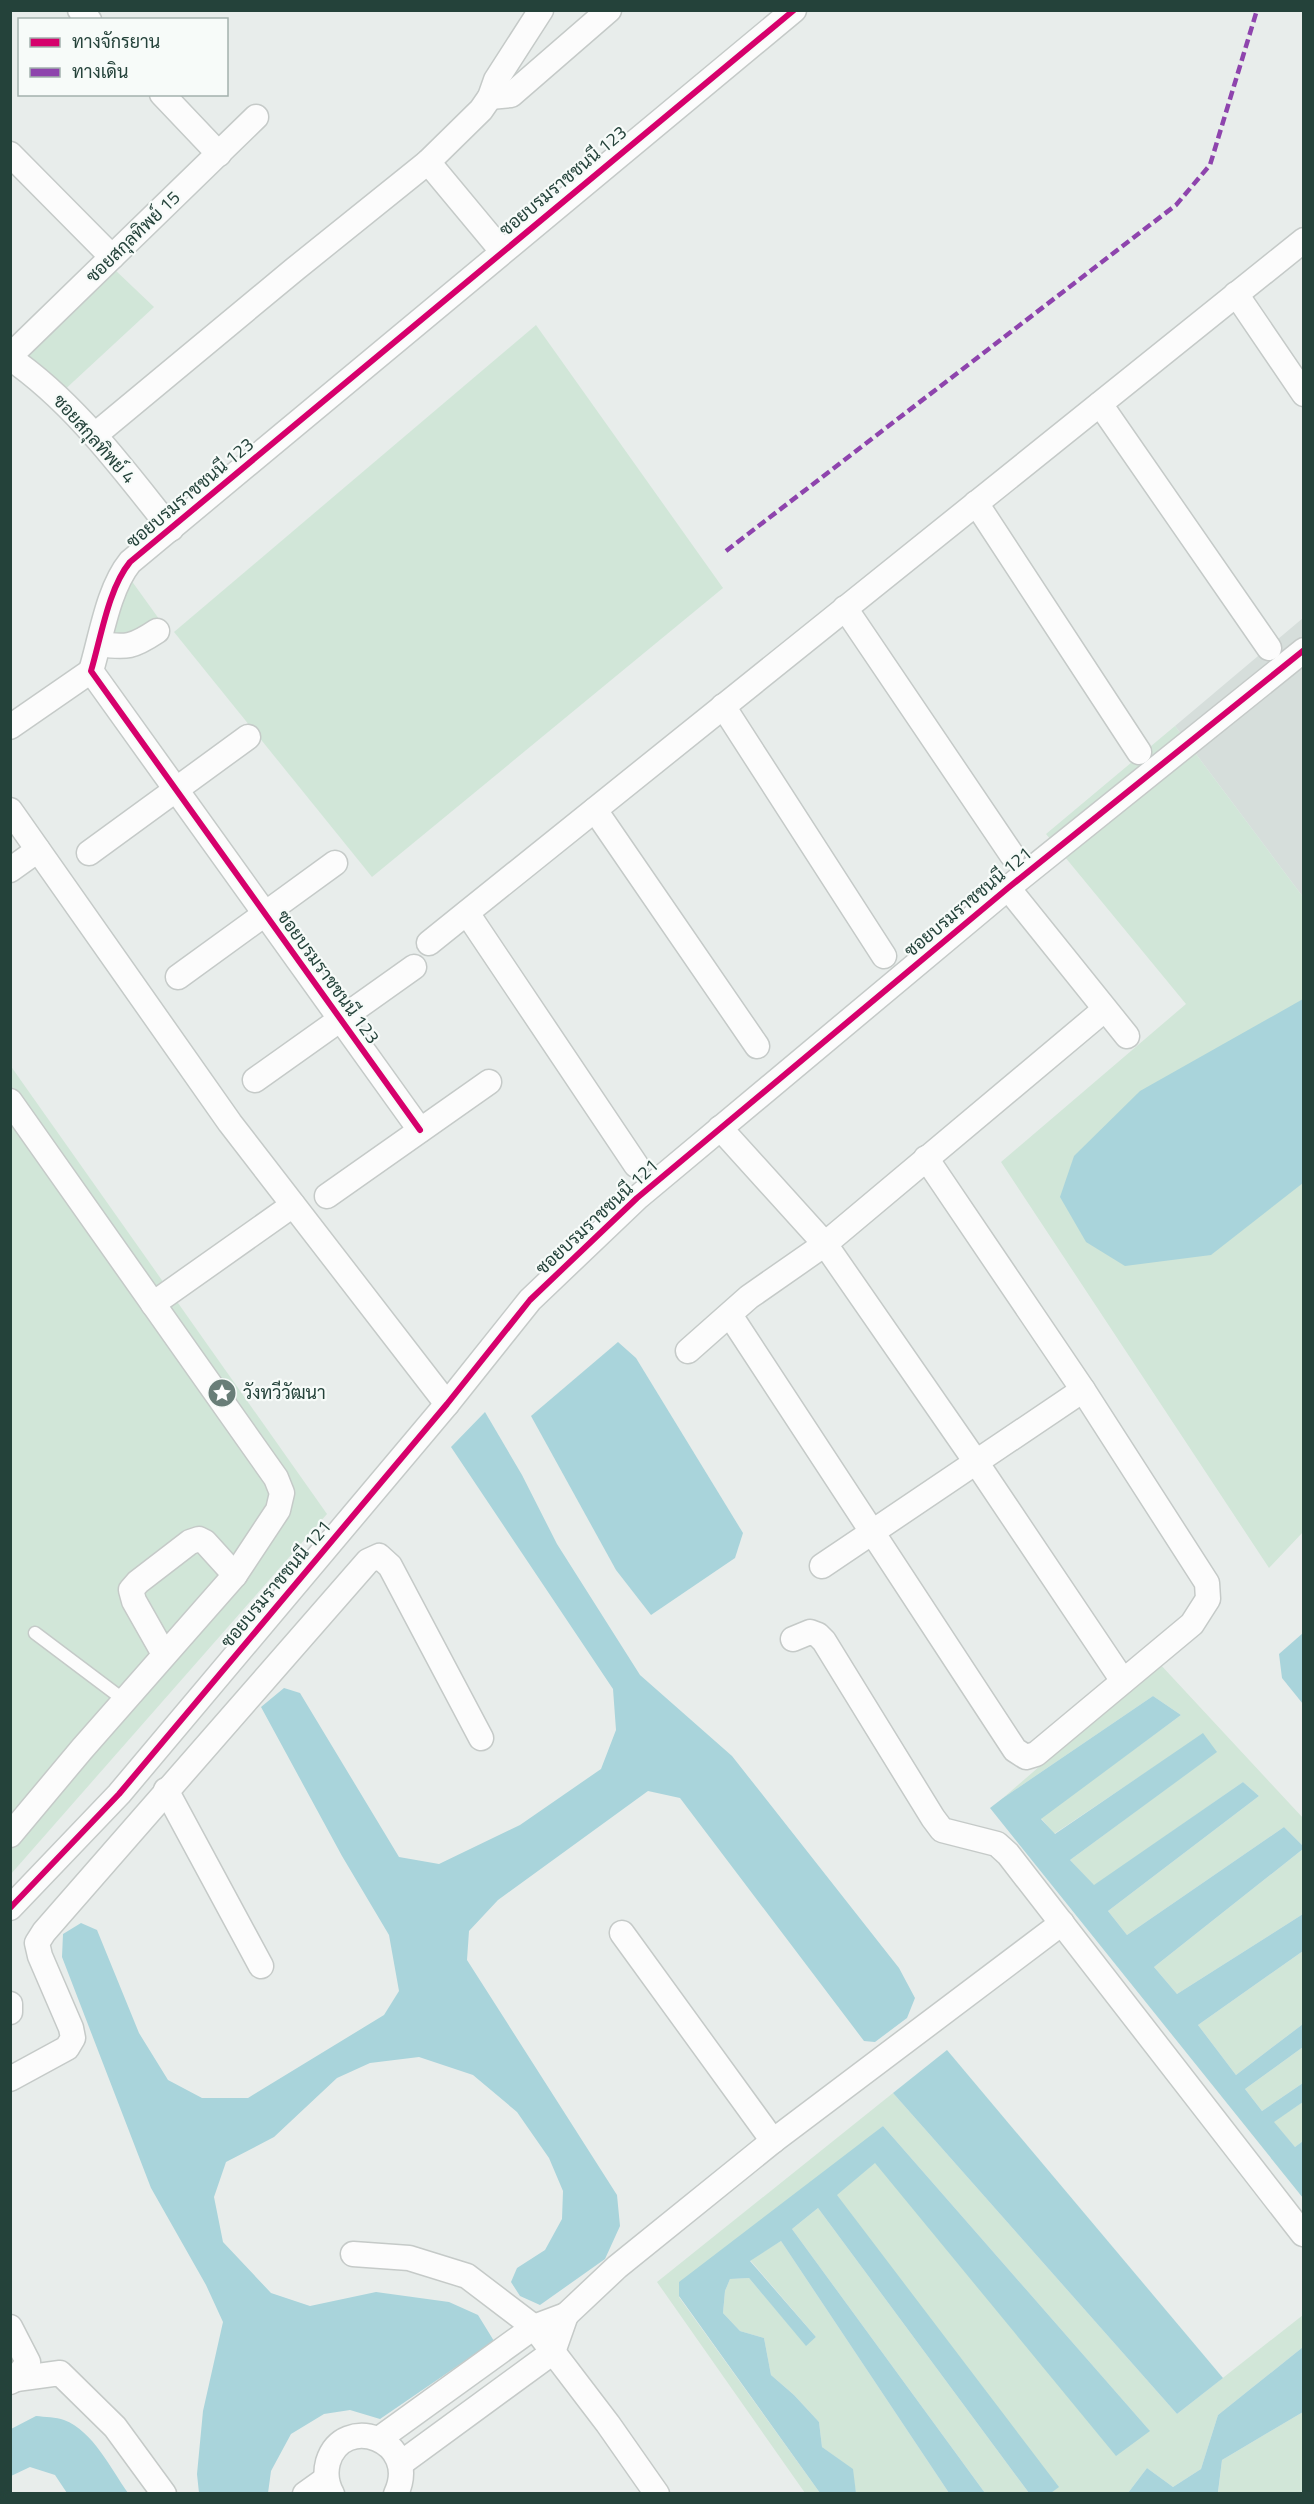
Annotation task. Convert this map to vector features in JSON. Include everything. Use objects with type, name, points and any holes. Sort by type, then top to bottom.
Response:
[{"type":"street","points":[[95,435],[286,276],[428,162],[481,110],[490,97],[496,80],[541,10]]},
{"type":"street","points":[[490,97],[511,95],[609,10]]},
{"type":"street","name":"ซอยบรมราชชนนี 123","points":[[420,1130],[91,671],[122,572],[130,562],[794,10]]},
{"type":"street","points":[[164,96],[219,154]]},
{"type":"street","name":"ซอยสกุลทิพย์ 15","points":[[10,357],[256,117]]},
{"type":"street","points":[[10,154],[112,257]]},
{"type":"street","points":[[428,162],[502,251]]},
{"type":"street","points":[[429,943],[1304,240]]},
{"type":"street","points":[[1236,294],[1304,394]]},
{"type":"street","name":"ซอยสกุลทิพย์ 4","points":[[10,357],[32,373],[95,435],[171,528]]},
{"type":"street","points":[[1100,404],[1269,648]]},
{"type":"street","points":[[976,503],[1139,752]]},
{"type":"street","points":[[845,608],[1012,855]]},
{"type":"street","points":[[99,644],[125,648],[135,645],[157,631]]},
{"type":"street","name":"ซอยบรมราชชนนี 121","points":[[10,1908],[119,1794],[447,1404],[530,1300],[637,1197],[1008,888],[1304,650]]},
{"type":"street","points":[[10,727],[91,671]]},
{"type":"street","points":[[723,706],[884,956]]},
{"type":"street","points":[[89,853],[248,737]]},
{"type":"street","points":[[10,810],[230,1123],[447,1404]]},
{"type":"street","points":[[595,810],[757,1046]]},
{"type":"street","points":[[10,870],[38,850]]},
{"type":"street","points":[[178,977],[335,863]]},
{"type":"street","points":[[1008,888],[1127,1036]]},
{"type":"street","points":[[466,913],[636,1165]]},
{"type":"street","points":[[255,1080],[414,967]]},
{"type":"street","points":[[688,1351],[749,1297],[825,1244],[1104,1010]]},
{"type":"street","points":[[327,1196],[489,1082]]},
{"type":"street","points":[[10,1101],[276,1478],[282,1493],[278,1510],[235,1575],[124,1700],[10,1835]]},
{"type":"street","points":[[720,1128],[825,1244],[976,1462],[1123,1682]]},
{"type":"street","points":[[730,1315],[1015,1750],[1026,1757],[1036,1754],[1192,1624],[1208,1599],[1207,1583],[1083,1390],[926,1158]]},
{"type":"street","points":[[153,1304],[293,1205]]},
{"type":"street","points":[[822,1566],[1083,1390]]},
{"type":"street","points":[[164,1654],[134,1601],[131,1590],[138,1582],[190,1542],[199,1539],[205,1542],[235,1575]]},
{"type":"street","points":[[10,2079],[67,2048],[73,2038],[71,2028],[40,1956],[38,1943],[44,1932],[368,1561],[379,1556],[390,1566],[481,1738]]},
{"type":"street","points":[[793,1639],[810,1632],[818,1635],[824,1641],[942,1830],[997,1844],[1008,1854],[1303,2234]]},
{"type":"street","points":[[166,1790],[261,1966]]},
{"type":"street","points":[[378,2439],[534,2327],[566,2315],[617,2267],[773,2141],[1062,1923]]},
{"type":"street","points":[[622,1934],[773,2141]]},
{"type":"street","points":[[10,2004],[10,2012]]},
{"type":"street","points":[[353,2254],[409,2258],[467,2276],[534,2327],[657,2493]]},
{"type":"street","points":[[400,2464],[553,2352],[566,2315]]},
{"type":"street","points":[[10,2327],[28,2362],[13,2381]]},
{"type":"street","points":[[13,2381],[60,2373],[114,2427],[164,2493]]},
{"type":"street","points":[[305,2493],[329,2486],[330,2456],[336,2447],[356,2436],[378,2439],[396,2454],[400,2464],[400,2485],[396,2493]]},
{"type":"lane","points":[[35,1633],[124,1700]]},
{"type":"shaded area","points":[[1303,618],[1303,897],[1175,726]]},
{"type":"green space","points":[[114,269],[154,307],[60,394],[21,358]]},
{"type":"green space","points":[[536,325],[723,588],[372,877],[174,632]]},
{"type":"green space","points":[[131,580],[159,619],[130,642],[110,640],[112,620]]},
{"type":"green space","points":[[1175,726],[1303,897],[1303,1532],[1269,1568],[1001,1162],[1186,1004],[1046,834]]},
{"type":"green space","points":[[10,1065],[327,1514],[11,1874],[10,1874]]},
{"type":"green space","points":[[1159,1663],[1303,1818],[1303,1846],[1284,1827],[1127,1935],[1108,1911],[1259,1796],[1243,1782],[1094,1886],[1070,1860],[1216,1752],[1203,1734],[1054,1834],[1041,1818],[1181,1715],[1153,1696],[1003,1798]]},
{"type":"green space","points":[[1303,1849],[1303,1914],[1177,1994],[1154,1967]]},
{"type":"green space","points":[[1303,1951],[1303,2024],[1236,2075],[1198,2025]]},
{"type":"green space","points":[[1303,2047],[1303,2083],[1262,2111],[1245,2089]]},
{"type":"green space","points":[[893,2093],[1177,2414],[1303,2315],[1303,2347],[1218,2415],[1201,2469],[1173,2487],[1147,2468],[1128,2493],[1051,2493],[1058,2487],[836,2195],[875,2162],[1116,2455],[1149,2430],[883,2126],[679,2297],[820,2493],[805,2493],[657,2282]]},
{"type":"green space","points":[[1303,2102],[1303,2141],[1295,2147],[1273,2122]]},
{"type":"green space","points":[[818,2208],[1029,2493],[985,2493],[792,2229]]},
{"type":"green space","points":[[781,2241],[949,2493],[856,2493],[852,2469],[822,2447],[819,2422],[794,2395],[771,2375],[764,2338],[740,2331],[723,2313],[725,2291],[730,2279],[749,2278],[806,2345],[816,2337],[750,2260]]},
{"type":"green space","points":[[1303,2412],[1303,2493],[1218,2493],[1222,2460]]},
{"type":"water","points":[[1303,999],[1303,1183],[1211,1255],[1125,1266],[1086,1242],[1060,1197],[1074,1156],[1140,1091]]},
{"type":"water","points":[[618,1342],[636,1358],[743,1533],[735,1558],[651,1615],[616,1570],[531,1416]]},
{"type":"water","points":[[485,1412],[522,1475],[557,1544],[640,1675],[732,1756],[899,1968],[915,1998],[907,2018],[875,2042],[864,2041],[680,1798],[648,1791],[498,1900],[469,1931],[467,1960],[617,2195],[620,2226],[605,2259],[540,2305],[520,2296],[511,2282],[517,2268],[545,2250],[562,2219],[563,2191],[549,2158],[517,2112],[473,2075],[419,2057],[370,2063],[337,2078],[274,2137],[226,2162],[214,2197],[223,2242],[271,2293],[310,2306],[376,2292],[449,2302],[478,2315],[494,2341],[380,2419],[350,2410],[324,2414],[291,2434],[271,2471],[268,2493],[199,2493],[197,2474],[203,2411],[223,2322],[206,2285],[151,2188],[62,1957],[63,1934],[81,1923],[97,1930],[139,2033],[168,2080],[202,2098],[248,2098],[384,2015],[399,1991],[389,1935],[342,1856],[261,1707],[284,1688],[300,1693],[399,1857],[439,1864],[520,1825],[601,1769],[616,1730],[613,1689],[451,1447]]},
{"type":"water","points":[[1303,1633],[1303,1704],[1282,1678],[1279,1654]]},
{"type":"water","points":[[1153,1696],[1181,1715],[1041,1819],[1055,1834],[1203,1733],[1217,1752],[1070,1860],[1094,1885],[1243,1782],[1259,1796],[1108,1911],[1127,1935],[1284,1827],[1303,1846],[1303,1849],[1154,1967],[1177,1994],[1303,1914],[1303,1951],[1198,2025],[1236,2075],[1303,2024],[1303,2047],[1245,2089],[1262,2111],[1303,2083],[1303,2102],[1274,2122],[1295,2147],[1303,2141],[1303,2198],[990,1808]]},
{"type":"water","points":[[947,2050],[1223,2378],[1177,2414],[893,2093]]},
{"type":"water","points":[[883,2126],[1150,2431],[1116,2456],[875,2163],[837,2195],[1059,2487],[1051,2493],[1029,2493],[818,2208],[792,2229],[985,2493],[949,2493],[781,2241],[750,2261],[816,2337],[806,2346],[749,2278],[730,2279],[725,2291],[723,2313],[740,2331],[764,2338],[771,2375],[794,2395],[819,2422],[822,2447],[853,2469],[856,2493],[820,2493],[679,2296],[679,2282]]},
{"type":"water","points":[[1303,2347],[1303,2412],[1222,2460],[1218,2492],[1224,2493],[1128,2493],[1147,2468],[1173,2487],[1201,2469],[1218,2415]]},
{"type":"water","points":[[36,2416],[64,2420],[84,2433],[93,2442],[128,2493],[67,2493],[55,2475],[30,2467],[11,2476],[11,2429]]},
{"type":"marked path","points":[[726,551],[1176,205],[1210,165],[1257,10]]},
{"type":"cycle path","points":[[420,1130],[91,671],[106,614],[116,586],[130,562],[794,10]]},
{"type":"cycle path","points":[[10,1908],[119,1794],[447,1404],[530,1300],[637,1198],[1008,888],[1304,650]]},
{"type":"place","name":"วังทวีวัฒนา","points":[[222,1393]]}]
